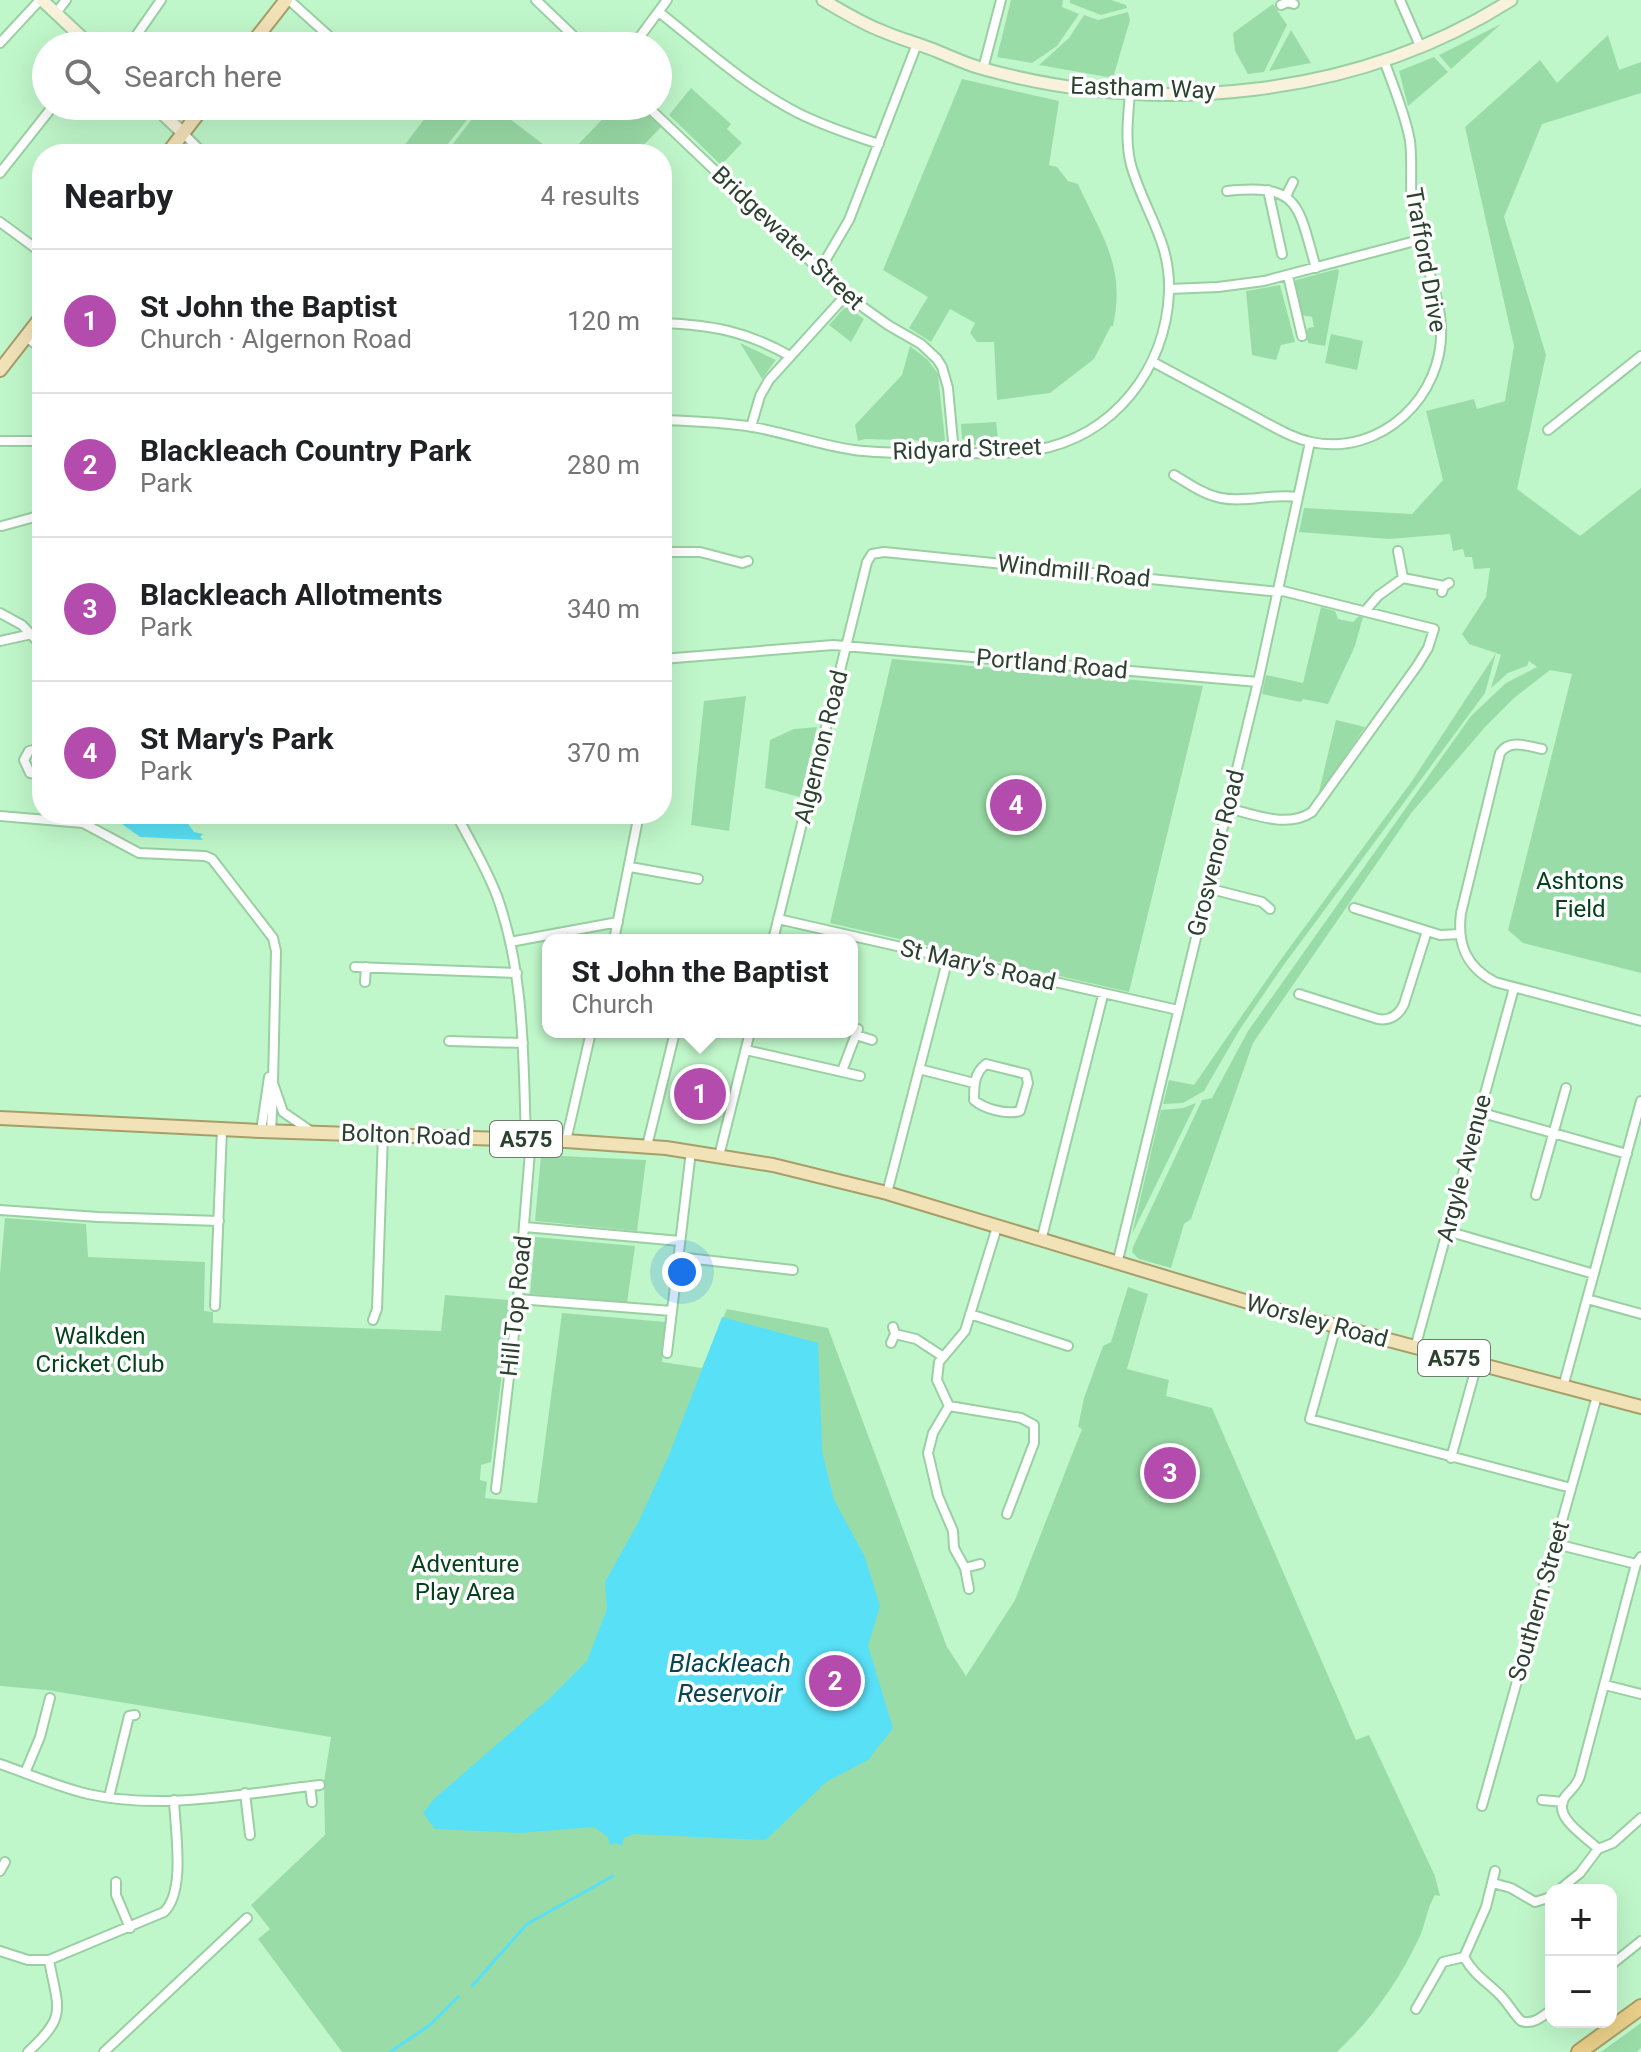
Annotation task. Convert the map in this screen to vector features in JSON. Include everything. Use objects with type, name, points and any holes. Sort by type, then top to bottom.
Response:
[{"type":"highway","points":[[1579,2052],[1641,2007]]},
{"type":"main road","points":[[262,32],[288,0]]},
{"type":"main road","points":[[175,144],[193,120]]},
{"type":"main road","points":[[0,370],[32,329]]},
{"type":"main road","name":"Bolton Road","points":[[0,1118],[313,1133],[529,1139],[691,1151],[808,1173],[887,1193],[1041,1241]]},
{"type":"main road","name":"Worsley Road","points":[[1041,1241],[1415,1348],[1641,1407]]},
{"type":"street","points":[[0,43],[41,0],[76,32]]},
{"type":"street","points":[[56,13],[66,0]]},
{"type":"street","points":[[139,32],[161,0]]},
{"type":"street","points":[[288,0],[324,32]]},
{"type":"street","points":[[536,0],[569,32]]},
{"type":"street","points":[[644,32],[667,0]]},
{"type":"street","name":"Eastham Way","points":[[823,0],[883,32],[983,69],[1055,84],[1176,95],[1254,90],[1334,75],[1420,46],[1511,0]]},
{"type":"street","points":[[983,69],[1001,0]]},
{"type":"street","points":[[1400,0],[1420,46]]},
{"type":"street","points":[[659,12],[776,100],[827,126],[879,144]]},
{"type":"street","points":[[819,271],[844,229],[917,44]]},
{"type":"street","name":"Trafford Drive","points":[[1153,362],[1269,424],[1310,442],[1344,442],[1384,430],[1398,422],[1421,398],[1435,370],[1442,329],[1419,240],[1411,193],[1410,143],[1384,60]]},
{"type":"street","name":"Ridyard Street","points":[[672,421],[751,427],[855,450],[954,453],[1023,452],[1069,440],[1106,420],[1144,380],[1153,362],[1165,328],[1169,289],[1163,240],[1137,182],[1129,153],[1130,93]]},
{"type":"street","points":[[0,173],[42,120]]},
{"type":"street","points":[[169,120],[194,144]]},
{"type":"street","name":"Bridgewater Street","points":[[662,120],[846,295],[921,344],[937,359],[948,388],[954,453]]},
{"type":"street","points":[[1286,196],[1293,182]]},
{"type":"street","points":[[1227,191],[1268,190],[1286,196],[1299,211],[1316,268]]},
{"type":"street","points":[[1268,190],[1283,236],[1282,254]]},
{"type":"street","points":[[0,222],[32,246]]},
{"type":"street","points":[[1169,289],[1218,287],[1288,276],[1419,240]]},
{"type":"street","points":[[1288,276],[1302,336]]},
{"type":"street","points":[[751,427],[765,387],[846,295]]},
{"type":"street","points":[[1299,323],[1310,322]]},
{"type":"street","points":[[672,324],[733,330],[753,336],[790,356]]},
{"type":"street","points":[[26,337],[32,342]]},
{"type":"street","points":[[1548,430],[1641,356]]},
{"type":"street","points":[[0,441],[32,441]]},
{"type":"street","name":"Grosvenor Road","points":[[1122,1266],[1178,1010],[1279,591],[1310,442]]},
{"type":"street","points":[[1174,475],[1188,488],[1223,499],[1273,494],[1298,497]]},
{"type":"street","points":[[2,526],[32,518]]},
{"type":"street","points":[[1398,551],[1403,578]]},
{"type":"street","points":[[672,552],[700,552],[742,563],[748,561]]},
{"type":"street","name":"Windmill Road","points":[[870,555],[884,552],[1279,591],[1434,629],[1428,648],[1417,666],[1312,812],[1286,821],[1227,808]]},
{"type":"street","name":"Algernon Road","points":[[774,934],[870,555]]},
{"type":"street","points":[[1366,610],[1378,596],[1403,578],[1445,587]]},
{"type":"street","points":[[0,613],[32,634]]},
{"type":"street","points":[[0,641],[32,634]]},
{"type":"street","name":"Portland Road","points":[[672,658],[823,645],[1258,682]]},
{"type":"street","points":[[1536,745],[1507,745],[1500,753],[1461,913],[1460,934],[1465,954],[1476,970],[1495,982],[1641,1021]]},
{"type":"street","points":[[32,750],[24,765],[32,773]]},
{"type":"street","points":[[0,816],[32,819]]},
{"type":"street","points":[[86,824],[139,853],[205,856],[218,865],[273,938],[276,951],[266,1131]]},
{"type":"street","name":"Hill Top Road","points":[[461,824],[489,877],[517,973],[529,1139],[518,1299],[493,1471],[496,1489]]},
{"type":"street","points":[[615,934],[637,824]]},
{"type":"street","points":[[630,867],[698,879]]},
{"type":"street","points":[[1207,888],[1262,902],[1270,909]]},
{"type":"street","points":[[1361,907],[1440,935],[1460,934]]},
{"type":"street","name":"St Mary's Road","points":[[778,919],[843,934]]},
{"type":"street","points":[[553,934],[618,922]]},
{"type":"street","points":[[1305,993],[1378,1019],[1389,1019],[1401,1011],[1427,931]]},
{"type":"street","points":[[510,942],[542,936]]},
{"type":"street","name":"St Mary's Road","points":[[858,937],[1178,1010]]},
{"type":"street","points":[[887,1193],[948,958]]},
{"type":"street","points":[[355,967],[517,973]]},
{"type":"street","points":[[365,982],[366,967]]},
{"type":"street","name":"Argyle Avenue","points":[[1415,1348],[1514,988]]},
{"type":"street","points":[[1041,1241],[1103,995]]},
{"type":"street","points":[[858,1033],[872,1040]]},
{"type":"street","points":[[566,1141],[590,1038]]},
{"type":"street","points":[[647,1146],[674,1038]]},
{"type":"street","points":[[719,1156],[749,1038]]},
{"type":"street","points":[[842,1071],[855,1038]]},
{"type":"street","points":[[449,1041],[523,1043]]},
{"type":"street","points":[[463,1041],[463,1051]]},
{"type":"street","points":[[746,1050],[860,1076]]},
{"type":"street","points":[[266,1131],[273,1083],[272,1056]]},
{"type":"street","points":[[986,1064],[1023,1071],[1028,1083],[1022,1108],[1016,1113],[977,1103],[974,1100],[974,1083],[986,1064]]},
{"type":"street","points":[[919,1069],[974,1083]]},
{"type":"street","points":[[273,1083],[283,1112],[313,1133]]},
{"type":"street","points":[[1536,1195],[1566,1088]]},
{"type":"street","points":[[1563,1387],[1641,1101]]},
{"type":"street","points":[[1479,1112],[1627,1154]]},
{"type":"street","points":[[215,1306],[222,1129]]},
{"type":"street","points":[[373,1320],[377,1309],[383,1134]]},
{"type":"street","points":[[667,1353],[691,1151]]},
{"type":"street","points":[[0,1210],[219,1221]]},
{"type":"street","points":[[525,1227],[680,1241]]},
{"type":"street","points":[[949,1406],[937,1380],[942,1356],[962,1338],[997,1227]]},
{"type":"street","points":[[1447,1231],[1594,1274]]},
{"type":"street","points":[[678,1257],[770,1262],[793,1270]]},
{"type":"street","points":[[518,1299],[672,1311]]},
{"type":"street","points":[[1587,1299],[1641,1314]]},
{"type":"street","points":[[970,1314],[1068,1345]]},
{"type":"street","points":[[1336,1326],[1310,1419],[1571,1488]]},
{"type":"street","points":[[893,1335],[916,1339],[942,1356]]},
{"type":"street","points":[[1451,1458],[1477,1364]]},
{"type":"street","name":"Southern Street","points":[[1482,1806],[1597,1396]]},
{"type":"street","points":[[949,1406],[1021,1418],[1034,1425]]},
{"type":"street","points":[[949,1406],[933,1433],[928,1453],[938,1496],[953,1531],[954,1548],[965,1568],[969,1589]]},
{"type":"street","points":[[1034,1425],[1044,1419]]},
{"type":"street","points":[[1007,1514],[1034,1443],[1034,1425]]},
{"type":"street","points":[[1002,1491],[1015,1496]]},
{"type":"street","points":[[1556,1544],[1639,1560],[1577,1785],[1563,1802],[1566,1820],[1598,1849]]},
{"type":"street","points":[[965,1568],[980,1564]]},
{"type":"street","points":[[1628,1602],[1641,1606]]},
{"type":"street","points":[[1605,1685],[1641,1694]]},
{"type":"street","points":[[25,1773],[40,1737],[50,1698]]},
{"type":"street","points":[[109,1797],[129,1716],[135,1715]]},
{"type":"street","points":[[0,1764],[87,1793],[109,1797],[174,1800],[320,1785]]},
{"type":"street","points":[[310,1786],[312,1802]]},
{"type":"street","points":[[245,1793],[250,1835]]},
{"type":"street","points":[[0,1951],[28,1960],[49,1960],[164,1912],[173,1901],[177,1883],[174,1800]]},
{"type":"street","points":[[1542,1800],[1563,1802]]},
{"type":"street","points":[[1566,1884],[1580,1873],[1598,1849],[1613,1843],[1641,1818]]},
{"type":"street","points":[[1464,1957],[1481,1921],[1495,1871]]},
{"type":"street","points":[[116,1882],[116,1895],[130,1928]]},
{"type":"street","points":[[1493,1883],[1511,1888],[1535,1902],[1545,1899]]},
{"type":"street","points":[[104,2052],[247,1918]]},
{"type":"street","points":[[1617,1960],[1641,1941]]},
{"type":"street","points":[[1416,2009],[1443,1962],[1464,1957]]},
{"type":"street","points":[[1464,1957],[1471,1970],[1504,1999],[1521,2021],[1527,2023],[1545,2014]]},
{"type":"street","points":[[28,2052],[49,2032],[55,2021],[57,2004],[49,1960]]},
{"type":"green space","points":[[1011,0],[1063,0],[1062,7],[1079,14],[1057,46],[1032,63],[997,57]]},
{"type":"green space","points":[[1070,0],[1111,0],[1127,8],[1101,15],[1070,3]]},
{"type":"green space","points":[[1273,4],[1287,25],[1264,72],[1248,74],[1235,51],[1233,33]]},
{"type":"green space","points":[[1128,12],[1130,20],[1113,78],[1039,65],[1069,38],[1084,15],[1098,20]]},
{"type":"green space","points":[[1501,24],[1451,69],[1439,55]]},
{"type":"green space","points":[[1291,30],[1311,63],[1269,71]]},
{"type":"green space","name":"Ashtons Field","points":[[1608,35],[1619,70],[1641,62],[1641,93],[1542,124],[1504,217],[1546,355],[1517,489],[1580,536],[1641,488],[1641,973],[1523,943],[1508,930],[1572,674],[1550,670],[1514,698],[1486,726],[1412,812],[1253,1043],[1191,1219],[1184,1224],[1171,1268],[1139,1259],[1132,1252],[1133,1247],[1202,1100],[1212,1098],[1248,1031],[1471,716],[1506,683],[1537,667],[1529,661],[1527,666],[1508,673],[1491,688],[1501,655],[1469,644],[1462,634],[1486,597],[1490,568],[1474,569],[1472,557],[1465,557],[1463,549],[1453,551],[1450,534],[1389,539],[1299,532],[1304,508],[1412,514],[1443,480],[1426,411],[1474,399],[1477,409],[1505,401],[1514,346],[1465,127],[1540,60],[1557,83]]},
{"type":"green space","points":[[1434,57],[1448,72],[1408,106],[1399,71]]},
{"type":"green space","points":[[962,79],[1059,101],[1049,165],[1057,167],[1068,181],[1078,184],[1103,236],[1114,269],[1116,305],[1113,326],[1094,359],[1050,393],[997,400],[994,342],[977,342],[970,333],[975,323],[950,309],[931,342],[909,328],[928,297],[883,270]]},
{"type":"green space","points":[[691,88],[731,124],[727,129],[742,143],[721,165],[672,118],[672,111]]},
{"type":"green space","points":[[424,120],[467,120],[448,144],[406,144]]},
{"type":"green space","points":[[471,120],[511,120],[543,144],[453,144]]},
{"type":"green space","points":[[602,120],[653,120],[661,127],[645,144],[579,144]]},
{"type":"green space","points":[[1337,269],[1325,346],[1308,343],[1306,333],[1308,328],[1314,327],[1312,317],[1302,315],[1294,283]]},
{"type":"green space","points":[[1280,285],[1295,342],[1281,345],[1276,360],[1252,355],[1246,291]]},
{"type":"green space","points":[[844,308],[849,308],[864,319],[851,342],[829,325]]},
{"type":"green space","points":[[1331,334],[1363,341],[1357,370],[1325,363]]},
{"type":"green space","points":[[740,343],[776,360],[762,379]]},
{"type":"green space","points":[[910,346],[928,360],[938,374],[945,440],[937,445],[934,441],[858,441],[855,425],[902,375]]},
{"type":"green space","points":[[996,422],[999,445],[972,445],[962,439],[961,424]]},
{"type":"green space","points":[[1321,607],[1335,611],[1338,619],[1353,622],[1359,616],[1363,617],[1355,646],[1328,704],[1262,694],[1266,675],[1303,683]]},
{"type":"green space","points":[[1496,653],[1485,693],[1283,966],[1240,1029],[1204,1091],[1183,1103],[1163,1104],[1169,1080],[1194,1085],[1279,962],[1412,781]]},
{"type":"green space","points":[[892,659],[1203,686],[1129,992],[830,923]]},
{"type":"green space","points":[[746,696],[729,831],[691,825],[704,701]]},
{"type":"green space","points":[[1336,720],[1365,727],[1320,793],[1319,792]]},
{"type":"green space","points":[[817,727],[800,797],[765,788],[770,740],[794,729]]},
{"type":"green space","points":[[1196,1103],[1132,1234],[1161,1110]]},
{"type":"green space","points":[[541,1155],[646,1160],[637,1231],[535,1221]]},
{"type":"green space","points":[[5,1218],[86,1224],[88,1257],[205,1262],[204,1311],[213,1312],[213,1323],[441,1331],[445,1295],[511,1300],[491,1462],[481,1465],[480,1480],[487,1482],[485,1498],[537,1503],[562,1313],[666,1322],[662,1362],[702,1368],[727,1309],[828,1328],[947,1647],[966,1676],[1015,1600],[1082,1429],[1078,1427],[1084,1398],[1103,1346],[1111,1342],[1128,1287],[1148,1294],[1127,1369],[1169,1380],[1166,1396],[1212,1408],[1356,1740],[1369,1735],[1435,1876],[1440,1896],[1435,1895],[1432,1900],[1420,1936],[1394,1984],[1374,2012],[1337,2052],[342,2052],[258,1939],[270,1929],[251,1905],[325,1835],[324,1781],[331,1737],[47,1690],[0,1686],[0,1274]]},
{"type":"green space","points":[[535,1237],[635,1246],[627,1303],[530,1294]]},
{"type":"green space","points":[[1641,2023],[1641,2048],[1637,2052],[1601,2052]]},
{"type":"water","points":[[122,824],[188,824],[194,832],[203,834],[200,837],[203,840],[140,837]]},
{"type":"water","name":"Blackleach Reservoir","points":[[722,1317],[818,1343],[822,1451],[834,1500],[865,1557],[880,1606],[868,1646],[893,1728],[868,1760],[826,1782],[766,1840],[633,1834],[624,1838],[622,1846],[616,1843],[610,1845],[608,1837],[594,1827],[519,1833],[435,1829],[423,1813],[434,1799],[549,1699],[587,1661],[607,1609],[605,1582],[638,1523],[669,1455]]},
{"type":"waterway","points":[[472,1986],[527,1924],[613,1876]]},
{"type":"waterway","points":[[390,2052],[430,2025],[458,1997]]},
{"type":"place","name":"St Mary's Park","points":[[1016,805]]},
{"type":"place","name":"St John the Baptist","points":[[700,1094]]},
{"type":"place","name":"Blackleach Allotments","points":[[1170,1473]]},
{"type":"place","name":"Blackleach Country Park","points":[[835,1681]]},
{"type":"park label","name":"Walkden Cricket Club","points":[[100,1350]]},
{"type":"park label","name":"Adventure Play Area","points":[[465,1578]]}]
